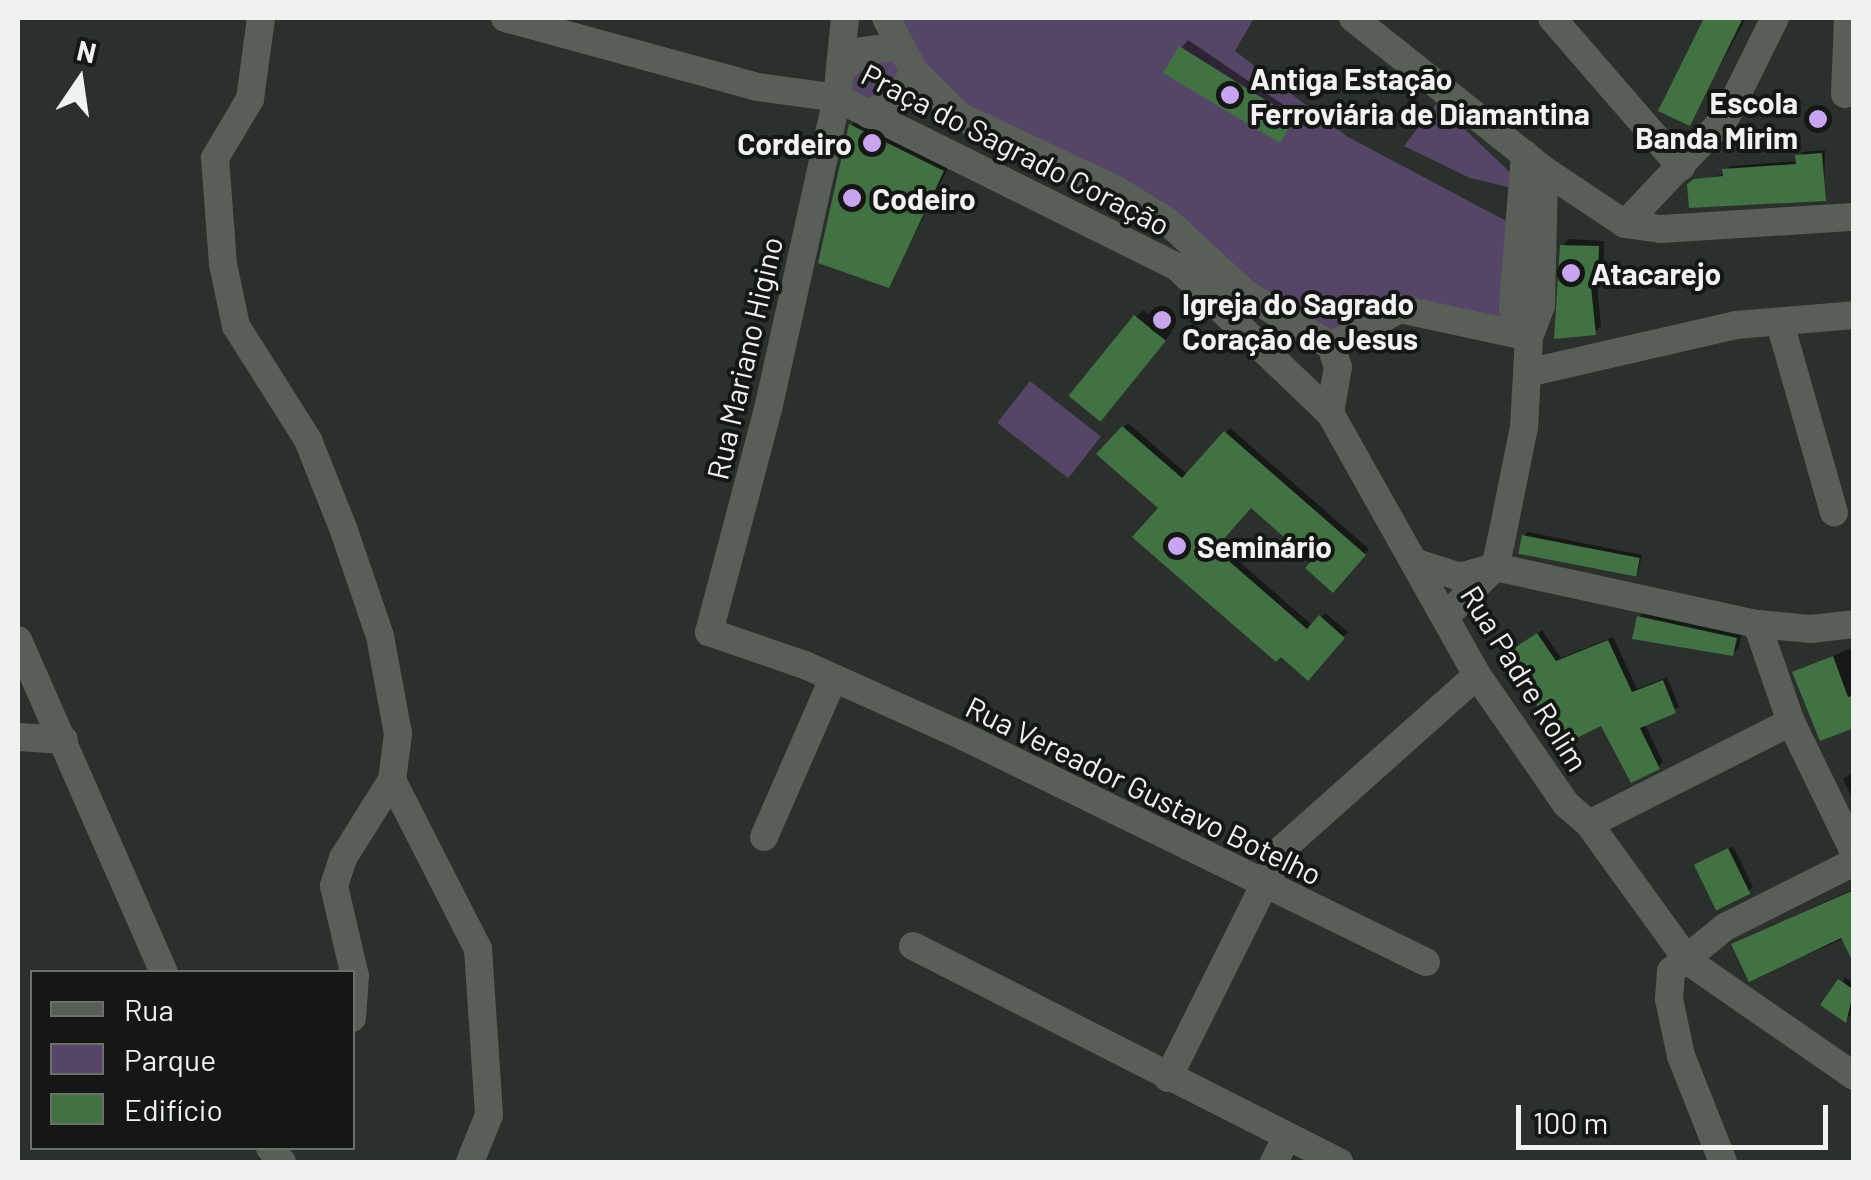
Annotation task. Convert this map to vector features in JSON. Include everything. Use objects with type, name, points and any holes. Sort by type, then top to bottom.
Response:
[{"type":"street","points":[[261,18],[250,99],[215,158],[223,264],[236,326],[308,440],[380,636],[398,734],[392,780],[343,858],[334,886],[355,970]]},
{"type":"street","points":[[505,18],[757,87],[838,85],[863,51],[898,47]]},
{"type":"street","name":"Praça do Sagrado Coração","points":[[845,18],[838,85],[868,114],[1176,267],[1330,414]]},
{"type":"street","name":"Praça do Sagrado Coração","points":[[886,18],[914,71],[962,117],[1117,190],[1168,222],[1246,294],[1325,343]]},
{"type":"street","points":[[1353,18],[1534,162],[1625,224],[1661,229],[1854,216]]},
{"type":"street","points":[[1552,18],[1681,167]]},
{"type":"street","points":[[1625,224],[1726,117],[1775,18]]},
{"type":"street","points":[[1845,94],[1848,18]]},
{"type":"street","points":[[868,114],[898,100],[914,71]]},
{"type":"street","name":"Rua Mariano Higino","points":[[709,632],[768,409],[838,85]]},
{"type":"street","points":[[1446,616],[1495,567],[1524,426],[1529,337],[1541,306],[1534,162]]},
{"type":"street","points":[[1291,374],[1300,350],[1400,310],[1529,337]]},
{"type":"street","points":[[1526,373],[1678,336],[1854,315]]},
{"type":"street","points":[[1780,323],[1834,512]]},
{"type":"street","points":[[1325,343],[1338,367],[1330,414]]},
{"type":"street","name":"Rua Padre Rolim","points":[[1330,414],[1477,675],[1566,804],[1589,824],[1688,961],[1854,1076]]},
{"type":"street","points":[[1417,563],[1460,578],[1495,567],[1757,624],[1811,630],[1854,624]]},
{"type":"street","points":[[1757,624],[1791,722],[1854,852]]},
{"type":"street","name":"Rua Vereador Gustavo Botelho","points":[[709,632],[833,680],[1426,962]]},
{"type":"street","points":[[18,640],[163,970]]},
{"type":"street","points":[[1168,1078],[1261,883],[1282,850],[1477,675]]},
{"type":"street","points":[[764,837],[833,680]]},
{"type":"street","points":[[1589,824],[1791,722]]},
{"type":"street","points":[[18,738],[64,740]]},
{"type":"street","points":[[392,780],[478,948],[488,1116],[470,1162]]},
{"type":"street","points":[[1723,1162],[1681,1056],[1669,998],[1671,971],[1688,961],[1726,926],[1854,862]]},
{"type":"street","points":[[913,946],[1339,1162]]},
{"type":"street","points":[[1274,1162],[1286,1136]]},
{"type":"green space","points":[[897,18],[1254,18],[1235,51],[1348,137],[1510,223],[1503,319],[1400,300],[1328,335],[967,112],[910,56]]},
{"type":"green space","points":[[895,52],[907,72],[887,105],[841,95],[844,72]]},
{"type":"green space","points":[[1437,103],[1516,178],[1512,188],[1470,178],[1404,146]]},
{"type":"green space","points":[[1030,381],[1101,436],[1068,478],[997,423]]},
{"type":"building","points":[[1704,18],[1743,18],[1690,126],[1658,111]]},
{"type":"building","name":"Antiga Estação Ferroviária de Diamantina","points":[[1179,46],[1280,109],[1277,114],[1292,123],[1280,143],[1163,73]]},
{"type":"building","points":[[849,124],[944,171],[889,288],[818,263]]},
{"type":"building","points":[[1822,153],[1826,201],[1689,208],[1687,184],[1694,179],[1723,176],[1722,169],[1796,164],[1795,155]]},
{"type":"building","points":[[1560,245],[1599,246],[1598,277],[1590,277],[1596,335],[1554,339]]},
{"type":"building","points":[[1134,315],[1166,341],[1100,422],[1069,396]]},
{"type":"building","name":"Seminário","points":[[1122,426],[1182,478],[1224,431],[1366,555],[1333,593],[1305,568],[1311,561],[1251,508],[1215,549],[1307,629],[1319,615],[1345,638],[1308,681],[1281,657],[1276,662],[1132,537],[1158,508],[1096,454]]},
{"type":"building","points":[[1522,535],[1640,558],[1636,577],[1518,554]]},
{"type":"building","points":[[1637,616],[1737,638],[1733,656],[1632,639]]},
{"type":"building","points":[[1537,633],[1556,661],[1608,640],[1632,692],[1663,680],[1676,713],[1640,728],[1660,769],[1631,783],[1601,726],[1560,746],[1507,653]]},
{"type":"building","points":[[1833,656],[1848,697],[1854,695],[1854,728],[1820,741],[1792,672]]},
{"type":"building","points":[[1728,848],[1750,894],[1716,910],[1694,865]]},
{"type":"building","points":[[1854,890],[1854,964],[1841,938],[1749,982],[1731,944]]},
{"type":"building","points":[[1838,979],[1854,990],[1846,1023],[1820,1005]]},
{"type":"place","name":"Antiga Estação Ferroviária de Diamantina","points":[[1230,95]]},
{"type":"place","name":"Escola Banda Mirim","points":[[1818,119]]},
{"type":"place","name":"Cordeiro","points":[[872,143]]},
{"type":"place","name":"Codeiro","points":[[852,198]]},
{"type":"place","name":"Atacarejo","points":[[1571,273]]},
{"type":"place","name":"Igreja do Sagrado Coração de Jesus","points":[[1162,320]]},
{"type":"place","name":"Seminário","points":[[1177,546]]}]
